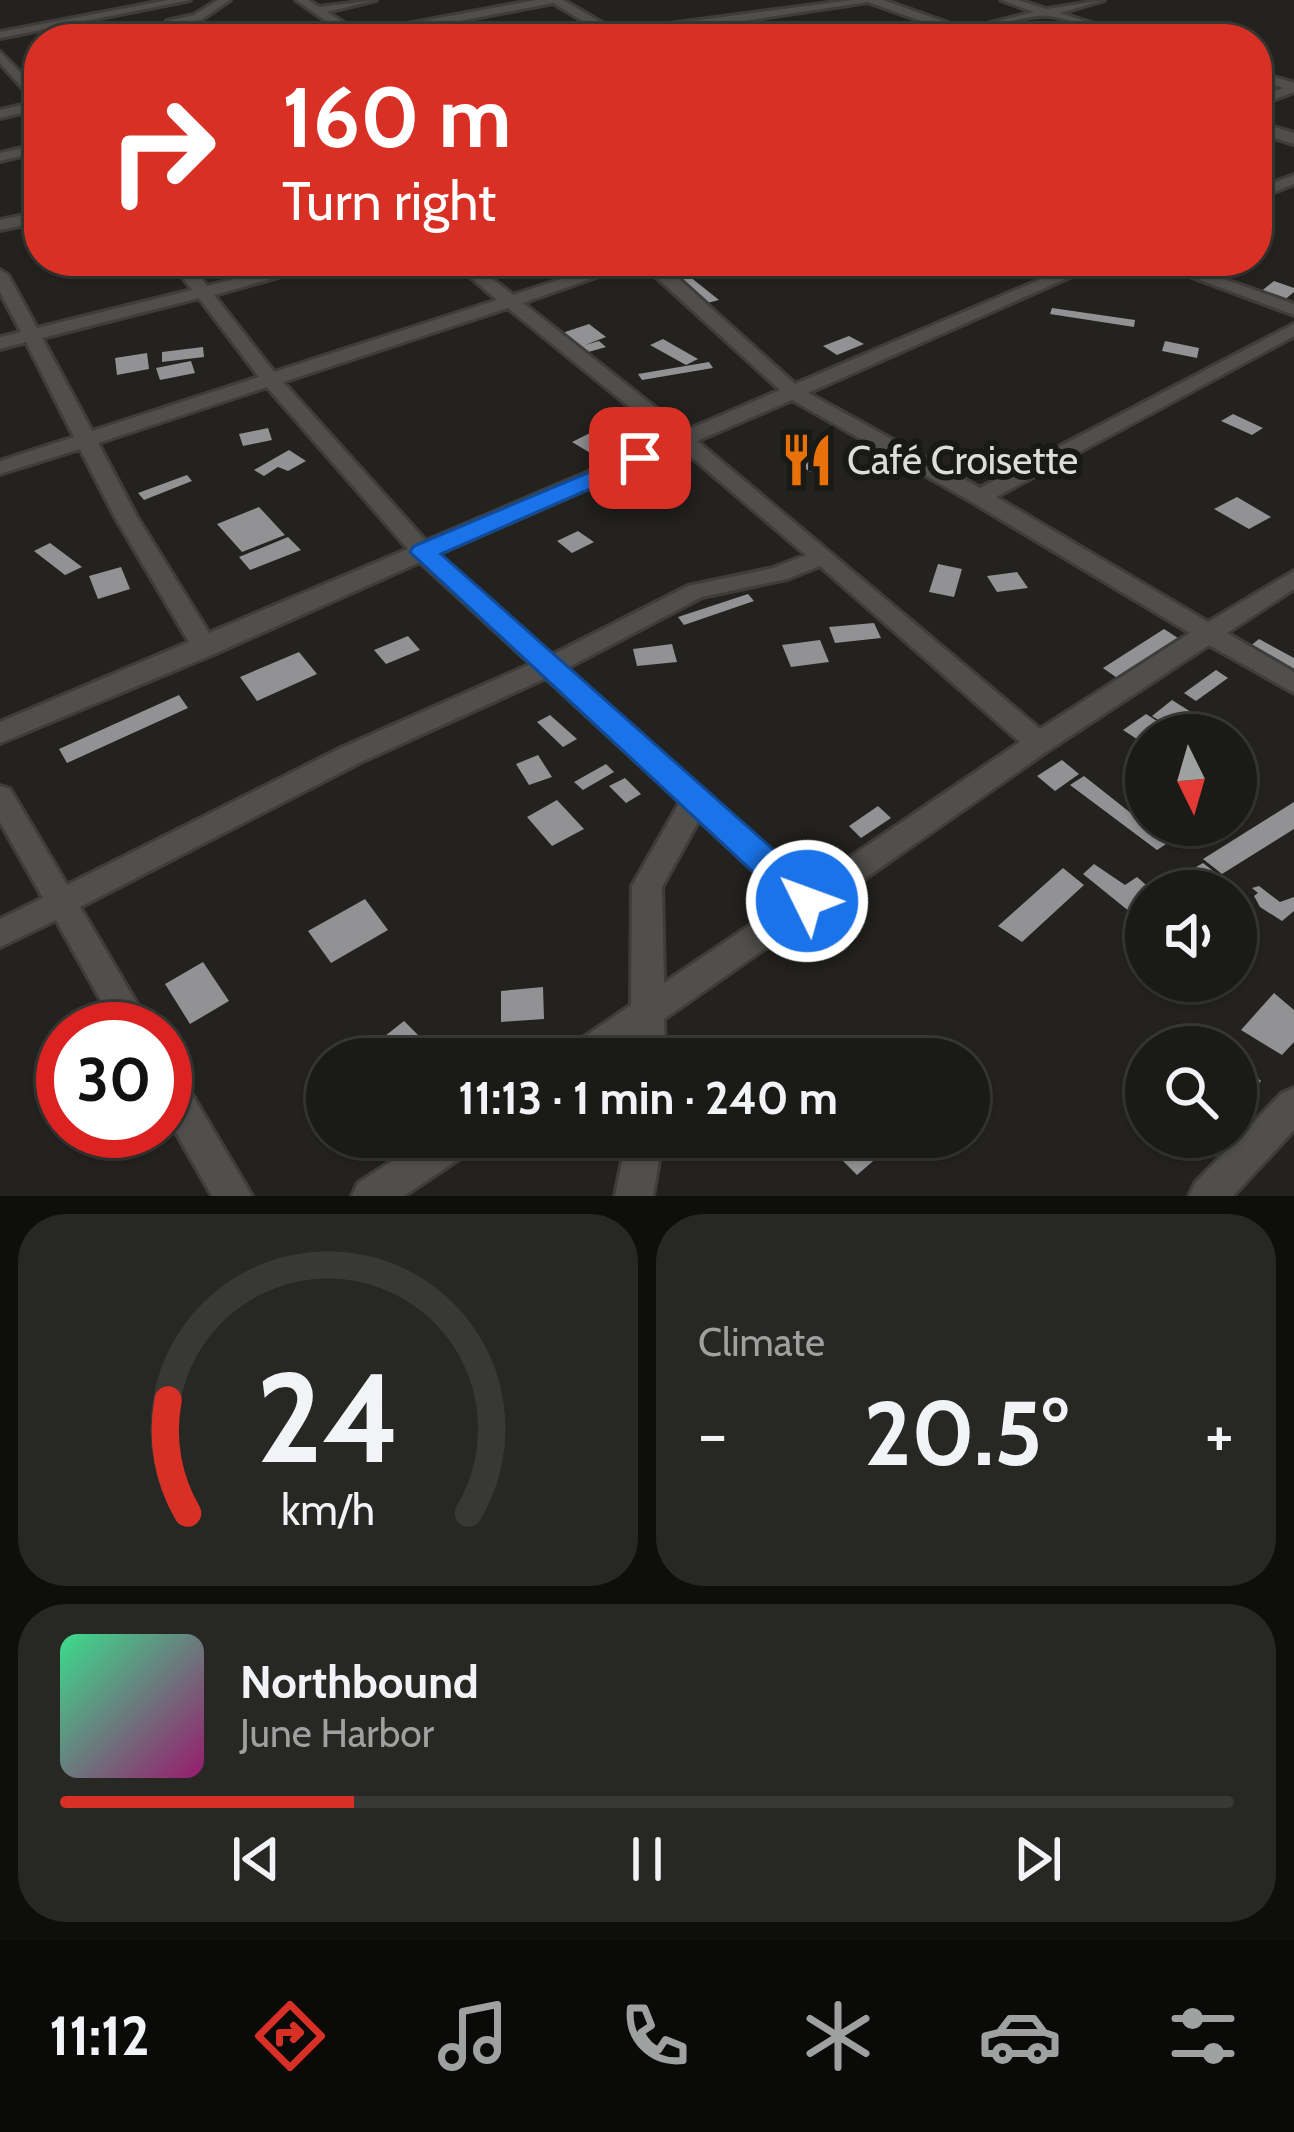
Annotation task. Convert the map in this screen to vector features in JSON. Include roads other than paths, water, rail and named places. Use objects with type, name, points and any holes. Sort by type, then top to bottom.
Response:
[{"type":"street","points":[[58,24],[184,0]]},
{"type":"street","points":[[175,24],[197,19],[225,0]]},
{"type":"street","points":[[301,0],[337,24]]},
{"type":"street","points":[[320,10],[371,0]]},
{"type":"street","points":[[428,24],[554,0],[596,24]]},
{"type":"street","points":[[707,24],[872,0],[942,24]]},
{"type":"street","points":[[1006,0],[1085,24]]},
{"type":"street","points":[[1007,24],[1099,0]]},
{"type":"street","points":[[0,56],[24,84]]},
{"type":"street","points":[[0,83],[20,79]]},
{"type":"street","points":[[0,275],[84,440],[205,648]]},
{"type":"street","points":[[192,276],[270,379],[423,552],[807,901]]},
{"type":"street","points":[[0,343],[268,276]]},
{"type":"street","points":[[480,276],[683,439],[1040,742]]},
{"type":"street","points":[[0,468],[584,276]]},
{"type":"street","points":[[665,276],[794,393],[980,497],[1204,635],[1294,684]]},
{"type":"street","points":[[0,733],[1063,276]]},
{"type":"street","points":[[1198,276],[1294,310]]},
{"type":"street","points":[[980,497],[1294,329]]},
{"type":"street","points":[[0,934],[351,755],[484,691],[550,667],[696,591],[778,574],[820,558]]},
{"type":"street","points":[[612,1038],[1040,742],[1294,578]]},
{"type":"street","points":[[0,797],[119,1002]]},
{"type":"street","points":[[649,1038],[647,886],[695,801]]},
{"type":"street","points":[[1208,1196],[1294,1105]]},
{"type":"street","points":[[192,1126],[233,1196]]},
{"type":"street","points":[[371,1196],[429,1158]]},
{"type":"street","points":[[634,1196],[641,1158]]},
{"type":"place","name":"Café Croisette","points":[[807,460]]}]
